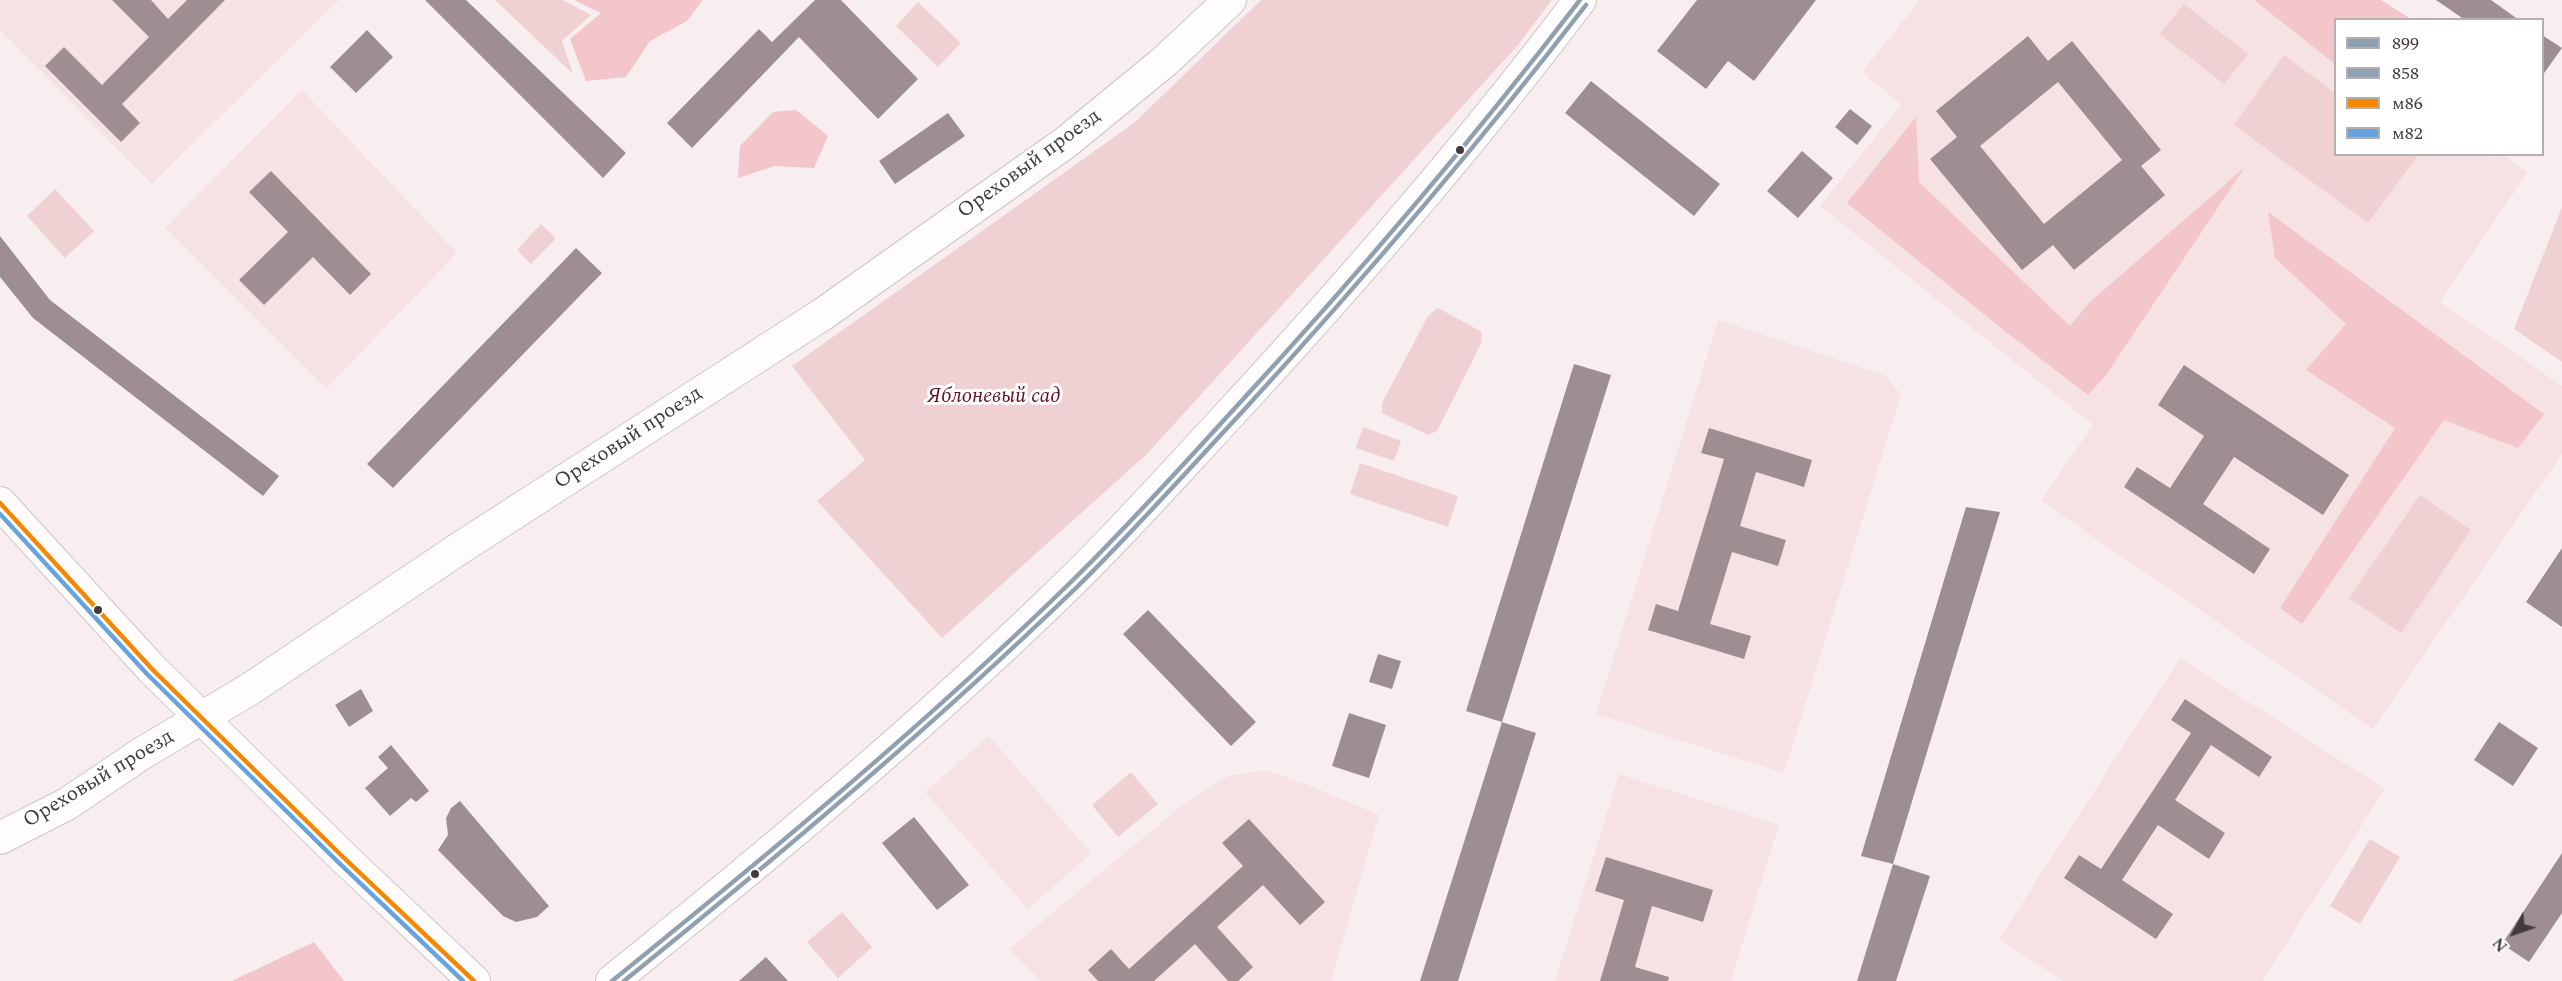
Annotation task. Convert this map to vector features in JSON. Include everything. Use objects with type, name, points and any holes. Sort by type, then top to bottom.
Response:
[{"type":"street","name":"Ореховый проезд","points":[[0,838],[67,804],[141,754],[250,689],[460,548],[832,307],[1065,143],[1165,61],[1230,0]]},
{"type":"street","points":[[612,981],[788,839],[873,765],[1005,645],[1106,546],[1327,310],[1581,0]]},
{"type":"street","points":[[0,503],[152,669],[342,856],[474,981]]},
{"type":"shaded area","points":[[0,0],[339,0],[152,184],[0,30]]},
{"type":"shaded area","points":[[574,0],[703,0],[687,21],[650,41],[626,77],[586,81],[570,39],[601,13]]},
{"type":"shaded area","points":[[1920,0],[2276,0],[2334,39],[2334,156],[2504,156],[2528,172],[2440,302],[2562,386],[2562,454],[2373,729],[2041,501],[2093,425],[1820,206],[1901,105],[1862,72]]},
{"type":"shaded area","points":[[2254,0],[2381,0],[2409,18],[2334,18],[2334,63]]},
{"type":"shaded area","points":[[302,90],[457,253],[326,389],[165,228]]},
{"type":"shaded area","points":[[796,110],[828,136],[814,168],[775,166],[738,178],[740,146],[773,112]]},
{"type":"shaded area","points":[[1916,117],[1919,182],[2070,326],[2090,302],[2245,167],[2106,375],[2088,395],[2006,332],[1847,203]]},
{"type":"shaded area","points":[[2268,212],[2544,414],[2518,448],[2444,420],[2302,624],[2280,608],[2395,428],[2306,370],[2346,324],[2275,258]]},
{"type":"shaded area","points":[[1718,320],[1886,376],[1901,395],[1784,773],[1596,714]]},
{"type":"shaded area","points":[[2180,658],[2385,789],[2262,981],[2064,981],[1999,939]]},
{"type":"shaded area","points":[[989,736],[1091,853],[1028,909],[925,792]]},
{"type":"shaded area","points":[[1266,770],[1379,815],[1331,981],[1041,981],[1009,949],[1184,804],[1228,776]]},
{"type":"shaded area","points":[[1619,774],[1779,825],[1731,981],[1555,981]]},
{"type":"shaded area","points":[[314,942],[344,981],[232,981]]},
{"type":"green space","points":[[495,0],[563,0],[591,15],[562,41],[573,74]]},
{"type":"green space","name":"Яблоневый сад","points":[[1261,0],[1552,0],[1519,44],[1147,454],[942,638],[817,501],[865,460],[792,366],[1134,123]]},
{"type":"green space","points":[[918,2],[961,43],[938,67],[896,26]]},
{"type":"green space","points":[[2184,4],[2248,54],[2224,84],[2160,34]]},
{"type":"green space","points":[[2284,55],[2334,92],[2334,156],[2417,156],[2368,223],[2234,125]]},
{"type":"green space","points":[[55,189],[94,231],[65,258],[27,216]]},
{"type":"green space","points":[[2562,207],[2562,362],[2514,329]]},
{"type":"green space","points":[[541,224],[556,238],[531,264],[517,250]]},
{"type":"green space","points":[[1438,308],[1482,332],[1481,344],[1437,431],[1428,435],[1382,413],[1382,403],[1428,316]]},
{"type":"green space","points":[[1363,427],[1401,441],[1394,461],[1356,448]]},
{"type":"green space","points":[[1360,463],[1458,496],[1448,527],[1350,494]]},
{"type":"green space","points":[[2420,495],[2471,530],[2401,633],[2349,598]]},
{"type":"green space","points":[[1131,772],[1158,804],[1118,837],[1092,805]]},
{"type":"green space","points":[[2370,839],[2400,857],[2360,924],[2330,906]]},
{"type":"green space","points":[[842,912],[872,947],[838,978],[807,942]]},
{"type":"building","points":[[112,0],[151,0],[168,19],[187,0],[225,0],[122,104],[140,123],[121,142],[45,66],[64,47],[102,85],[149,37]]},
{"type":"building","points":[[425,0],[466,0],[626,153],[603,178]]},
{"type":"building","points":[[815,0],[841,0],[918,79],[878,119],[799,37],[692,148],[667,123],[759,29],[772,42]]},
{"type":"building","points":[[1697,0],[1816,0],[1754,81],[1728,61],[1706,89],[1657,51]]},
{"type":"building","points":[[2436,0],[2491,0],[2516,18],[2462,18]]},
{"type":"building","points":[[367,30],[393,57],[356,93],[330,67]]},
{"type":"building","points":[[2028,36],[2048,61],[2072,41],[2161,150],[2141,166],[2165,195],[2074,270],[2053,245],[2022,270],[1930,159],[1957,137],[1936,111]],"holes":[[[2058,82],[2122,160],[2044,224],[1980,146]]]},
{"type":"building","points":[[2544,36],[2562,48],[2544,73]]},
{"type":"building","points":[[1591,81],[1720,184],[1694,216],[1565,113]]},
{"type":"building","points":[[1850,109],[1872,126],[1857,145],[1835,127]]},
{"type":"building","points":[[948,113],[965,136],[895,184],[879,161]]},
{"type":"building","points":[[1802,151],[1833,178],[1798,218],[1767,191]]},
{"type":"building","points":[[271,171],[371,274],[350,295],[313,257],[264,305],[239,280],[288,232],[249,192]]},
{"type":"building","points":[[0,236],[50,300],[279,476],[263,496],[33,318],[0,277]]},
{"type":"building","points":[[576,248],[602,273],[393,488],[367,464]]},
{"type":"building","points":[[1574,364],[1611,375],[1502,722],[1466,711]]},
{"type":"building","points":[[2184,365],[2349,475],[2323,515],[2234,457],[2203,504],[2270,549],[2254,574],[2124,487],[2137,467],[2170,488],[2204,436],[2158,405]]},
{"type":"building","points":[[1709,428],[1812,460],[1804,487],[1756,472],[1740,526],[1786,540],[1778,566],[1732,552],[1710,624],[1751,636],[1744,659],[1648,630],[1656,604],[1678,611],[1702,532],[1724,459],[1701,453]]},
{"type":"building","points":[[1966,507],[2000,512],[1893,864],[1861,856]]},
{"type":"building","points":[[2562,548],[2562,627],[2526,602]]},
{"type":"building","points":[[1148,610],[1256,722],[1231,746],[1123,634]]},
{"type":"building","points":[[1378,654],[1401,661],[1392,689],[1369,682]]},
{"type":"building","points":[[361,689],[373,711],[349,727],[335,705]]},
{"type":"building","points":[[2185,699],[2272,757],[2259,777],[2211,745],[2175,800],[2225,833],[2209,859],[2158,825],[2122,880],[2173,914],[2156,939],[2064,878],[2079,855],[2101,869],[2191,733],[2171,720]]},
{"type":"building","points":[[1349,713],[1386,725],[1369,778],[1332,766]]},
{"type":"building","points":[[1502,722],[1536,733],[1458,981],[1420,981]]},
{"type":"building","points":[[2499,722],[2538,748],[2513,786],[2474,760]]},
{"type":"building","points":[[391,745],[429,791],[416,802],[411,798],[390,816],[365,788],[388,768],[378,757]]},
{"type":"building","points":[[460,801],[549,906],[537,917],[516,922],[503,916],[438,850],[448,835],[446,818],[451,808]]},
{"type":"building","points":[[914,817],[969,885],[937,910],[882,843]]},
{"type":"building","points":[[1249,819],[1325,902],[1300,925],[1263,885],[1217,927],[1253,967],[1238,981],[1228,981],[1195,944],[1154,981],[1098,981],[1088,970],[1111,949],[1129,969],[1243,866],[1222,843]]},
{"type":"building","points":[[2562,853],[2562,913],[2529,962],[2502,944]]},
{"type":"building","points":[[1606,857],[1713,890],[1703,922],[1652,906],[1635,967],[1669,977],[1668,981],[1600,981],[1624,900],[1595,891]]},
{"type":"building","points":[[1893,864],[1930,876],[1896,981],[1857,981]]},
{"type":"building","points":[[766,957],[788,981],[739,981]]},
{"type":"transit line","name":"899","points":[[612,981],[789,836],[905,736],[1018,633],[1094,559],[1195,452],[1369,259],[1455,157],[1580,0]]},
{"type":"transit line","name":"858","points":[[624,981],[798,838],[912,740],[1023,639],[1099,565],[1243,411],[1376,262],[1504,109],[1586,5]]},
{"type":"transit line","name":"м86","points":[[0,503],[152,669],[342,856],[474,981]]},
{"type":"transit line","name":"м82","points":[[0,514],[147,674],[463,981]]}]
